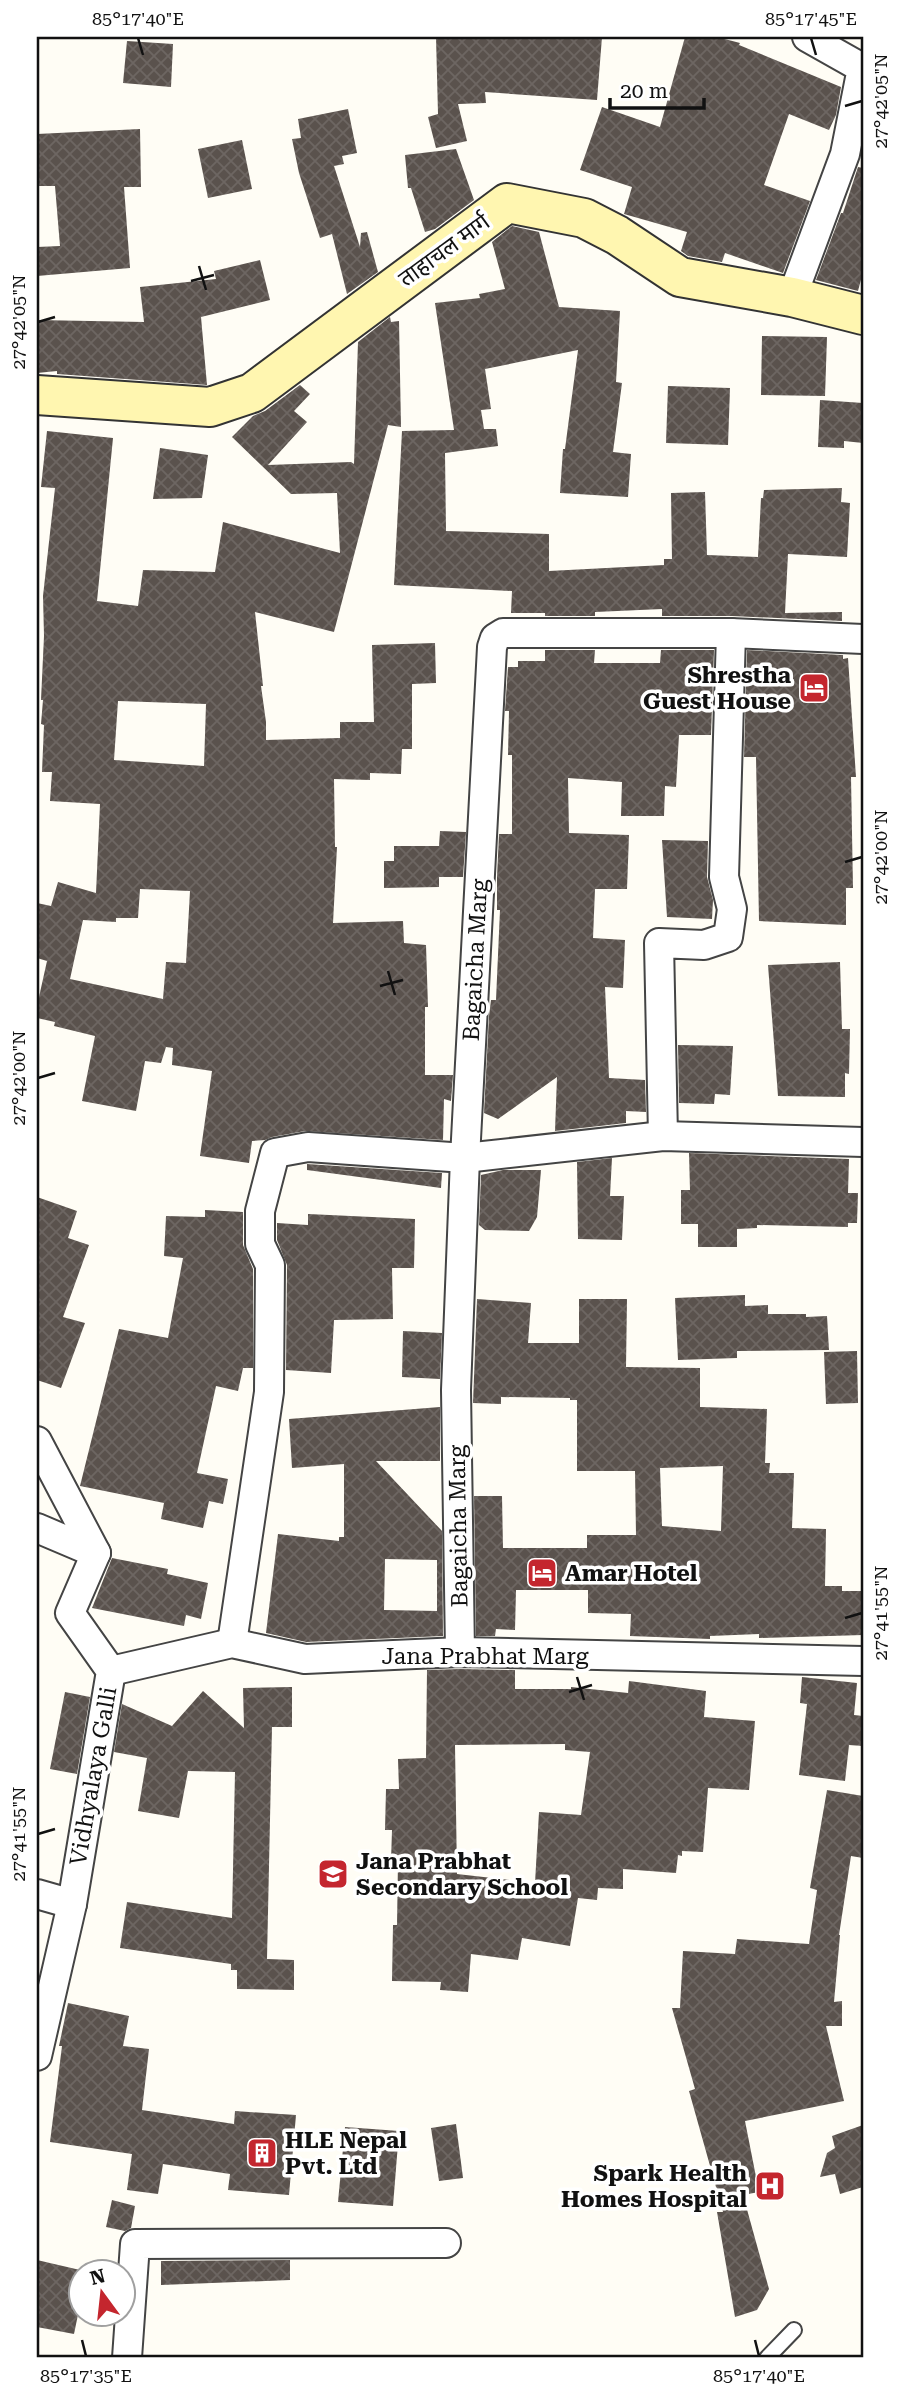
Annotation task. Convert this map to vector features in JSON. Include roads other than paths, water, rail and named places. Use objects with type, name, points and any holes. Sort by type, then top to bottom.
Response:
[{"type":"street","points":[[792,297],[845,154],[862,68],[807,37]]},
{"type":"street","name":"ताहाचल मार्ग","points":[[37,395],[210,407],[252,393],[507,203],[584,218],[617,235],[680,277],[792,297],[863,315]]},
{"type":"street","name":"Bagaicha Marg","points":[[460,1652],[456,1390],[465,1158],[492,647],[495,638],[503,633],[732,633],[863,639]]},
{"type":"street","points":[[663,1136],[660,943],[704,945],[728,937],[732,909],[724,877],[732,633]]},
{"type":"street","points":[[232,1643],[269,1392],[270,1265],[260,1244],[260,1211],[275,1153],[308,1147],[465,1158],[663,1136],[863,1142]]},
{"type":"street","points":[[37,1441],[96,1553]]},
{"type":"street","points":[[37,1528],[96,1553]]},
{"type":"street","name":"Vidhyalaya Galli","points":[[37,2056],[72,1904],[111,1671],[71,1612],[96,1553]]},
{"type":"street","name":"Jana Prabhat Marg","points":[[111,1671],[232,1643],[305,1659],[460,1652],[863,1661]]},
{"type":"street","points":[[37,1894],[72,1904]]},
{"type":"street","points":[[127,2358],[135,2244],[446,2242]]},
{"type":"lane","points":[[767,2358],[794,2330]]},
{"type":"place","name":"Shrestha Guest House","points":[[814,688]]},
{"type":"place","name":"Amar Hotel","points":[[542,1573]]},
{"type":"place","name":"Jana Prabhat Secondary School","points":[[333,1874]]},
{"type":"place","name":"HLE Nepal Pvt. Ltd","points":[[262,2153]]},
{"type":"place","name":"Spark Health Homes Hospital","points":[[770,2186]]}]
